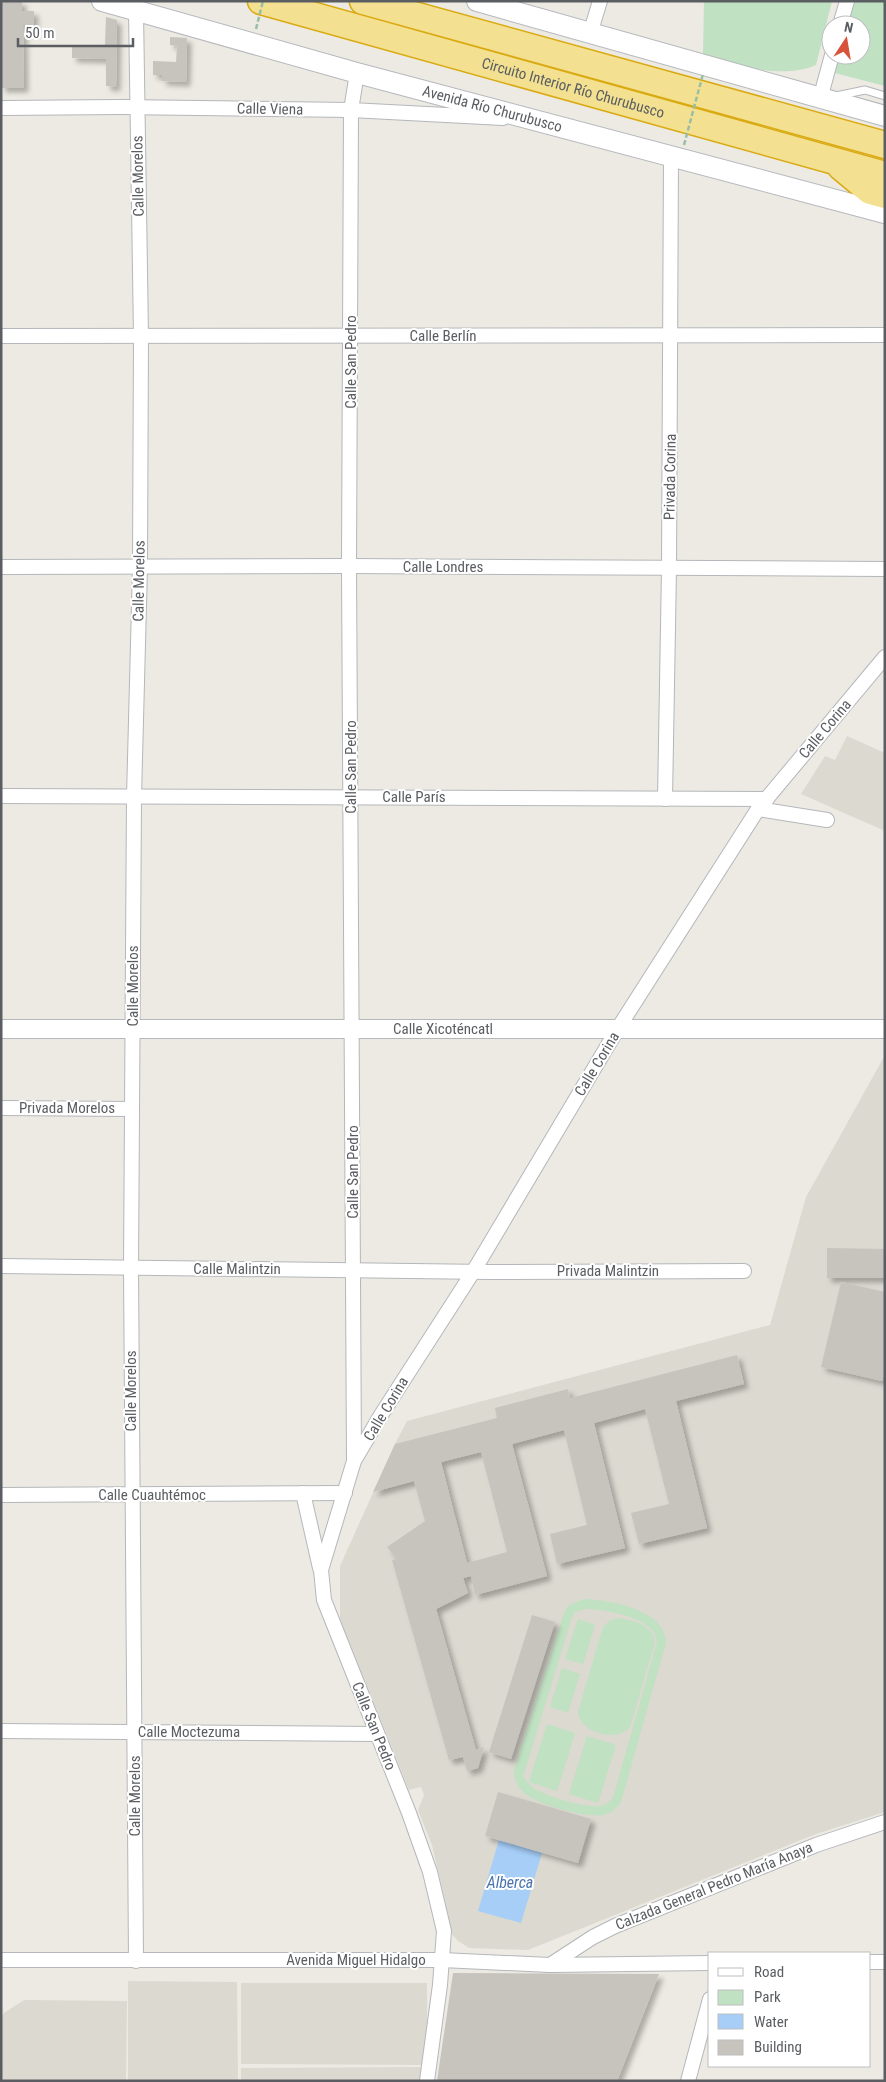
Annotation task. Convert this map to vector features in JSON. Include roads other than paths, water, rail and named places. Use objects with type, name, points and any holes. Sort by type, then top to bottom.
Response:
[{"type":"highway","name":"Circuito Interior Río Churubusco","points":[[262,1],[885,175]]},
{"type":"highway","name":"Circuito Interior Río Churubusco","points":[[363,1],[885,145]]},
{"type":"highway","points":[[833,160],[870,191],[885,195]]},
{"type":"main road","name":"Avenida Río Churubusco","points":[[102,1],[357,73],[538,120],[677,151],[885,213]]},
{"type":"main road","points":[[477,1],[885,116]]},
{"type":"street","points":[[590,34],[600,1]]},
{"type":"street","points":[[843,15],[847,1]]},
{"type":"street","name":"Calle Morelos","points":[[136,11],[140,336],[140,567],[134,797],[131,1268],[131,1495],[136,1961]]},
{"type":"street","points":[[820,99],[829,65]]},
{"type":"street","name":"Calle San Pedro","points":[[354,1461],[349,566],[351,110],[357,73]]},
{"type":"street","name":"Calle Viena","points":[[1,108],[351,110],[538,120]]},
{"type":"street","name":"Privada Corina","points":[[665,799],[671,334],[677,151]]},
{"type":"street","name":"Calle Berlín","points":[[1,336],[671,334],[885,336]]},
{"type":"street","name":"Calle Londres","points":[[1,567],[349,566],[885,569]]},
{"type":"street","name":"Calle Corina","points":[[345,1493],[354,1461],[381,1414],[473,1272],[617,1030],[763,804],[885,657]]},
{"type":"street","name":"Calle París","points":[[1,796],[665,799],[763,804],[827,820]]},
{"type":"street","name":"Calle Xicoténcatl","points":[[1,1029],[885,1030]]},
{"type":"street","name":"Privada Morelos","points":[[1,1108],[132,1109]]},
{"type":"street","name":"Calle Malintzin","points":[[1,1266],[473,1272]]},
{"type":"street","name":"Privada Malintzin","points":[[473,1272],[744,1271]]},
{"type":"street","points":[[303,1493],[321,1570]]},
{"type":"street","name":"Calle San Pedro","points":[[345,1493],[321,1570],[324,1600],[409,1813],[430,1872],[444,1931],[427,2081]]},
{"type":"street","name":"Calle Cuauhtémoc","points":[[1,1495],[345,1493]]},
{"type":"street","name":"Calle Moctezuma","points":[[1,1731],[377,1734]]},
{"type":"street","name":"Calzada General Pedro María Anaya","points":[[550,1966],[593,1937],[616,1926],[816,1845],[885,1822]]},
{"type":"street","name":"Avenida Miguel Hidalgo","points":[[1,1960],[442,1960],[550,1966],[708,1963]]},
{"type":"street","points":[[871,1962],[885,1962]]},
{"type":"street","points":[[688,2081],[708,2006]]},
{"type":"lane","points":[[820,99],[864,90],[885,96]]},
{"type":"water","name":"Alberca","points":[[499,1840],[542,1853],[521,1923],[478,1911]]}]
